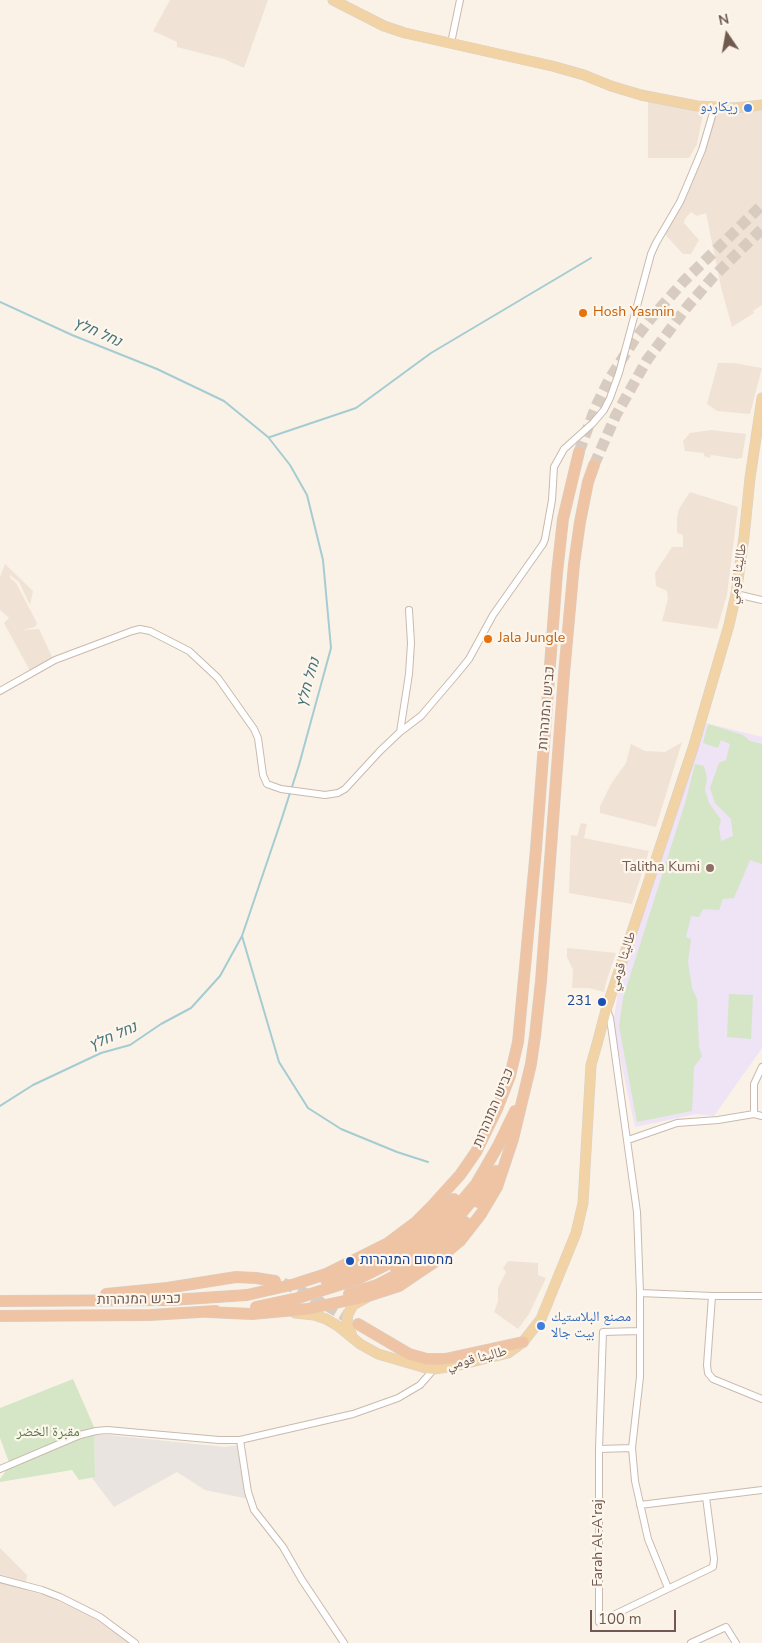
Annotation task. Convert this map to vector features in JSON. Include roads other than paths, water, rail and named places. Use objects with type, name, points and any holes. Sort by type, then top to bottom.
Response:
[{"type":"highway","name":"כביש המנהרות","points":[[0,1301],[172,1300],[247,1295],[293,1288],[345,1275],[376,1261],[451,1219],[464,1189],[483,1157],[499,1113],[518,1042],[524,990],[563,519],[579,452]]},
{"type":"highway","name":"כביש המנהרות","points":[[521,1100],[531,1064],[541,981],[574,564],[588,482],[594,465]]},
{"type":"highway","points":[[208,1312],[262,1306],[298,1298],[358,1279],[384,1266],[414,1246],[444,1222],[471,1214],[493,1179],[517,1121],[521,1100]]},
{"type":"highway","points":[[246,1314],[340,1292],[360,1284],[418,1254],[440,1236],[476,1184],[521,1100]]},
{"type":"highway","points":[[208,1312],[246,1314],[307,1309],[368,1296],[399,1286],[450,1250],[451,1219]]},
{"type":"highway","points":[[28,1301],[167,1288],[236,1277],[275,1281]]},
{"type":"highway","name":"כביש המנהרות","points":[[0,1316],[150,1315],[208,1312]]},
{"type":"highway","points":[[358,1324],[409,1354],[435,1360],[523,1342]]},
{"type":"main road","points":[[333,0],[384,26],[552,66],[640,95],[697,106],[735,108],[762,105]]},
{"type":"main road","name":"طاليثا قومي","points":[[246,1314],[288,1313],[314,1315],[326,1319],[360,1344],[378,1354],[434,1368],[455,1366],[499,1356],[516,1348],[523,1342],[541,1318],[576,1233],[583,1203],[591,1065],[606,1010],[693,748],[722,651],[736,594],[751,469],[762,398]]},
{"type":"main road","points":[[352,1337],[347,1322],[348,1314],[353,1305],[368,1296]]},
{"type":"street","points":[[451,43],[460,0]]},
{"type":"street","points":[[0,692],[54,660],[140,630],[150,631],[189,651],[218,678],[254,729],[258,738],[263,775],[267,784],[281,789],[325,795],[338,793],[346,789],[367,764],[400,732],[421,716],[469,659],[493,615],[543,544],[552,500],[554,467],[564,449],[593,423],[604,410],[610,398],[619,373],[652,254],[686,188],[702,150],[715,106]]},
{"type":"street","points":[[736,594],[762,600]]},
{"type":"street","points":[[400,732],[409,674],[411,643],[409,610]]},
{"type":"street","points":[[606,1010],[610,1018],[637,1212],[640,1293],[640,1377],[632,1448],[635,1481],[648,1539],[668,1588]]},
{"type":"street","points":[[754,1114],[754,1084],[762,1066]]},
{"type":"street","points":[[628,1140],[677,1123],[694,1120],[718,1120],[754,1114],[762,1116]]},
{"type":"street","points":[[640,1293],[762,1296]]},
{"type":"street","points":[[712,1296],[708,1373],[713,1379],[762,1399]]},
{"type":"street","name":"Farah Al-A'raj","points":[[639,1331],[603,1332],[599,1449],[598,1622],[713,1567],[714,1559],[706,1497]]},
{"type":"street","points":[[0,1469],[80,1435],[96,1431],[107,1430],[219,1440],[240,1440],[354,1414],[398,1398],[420,1385],[434,1368]]},
{"type":"street","points":[[240,1440],[248,1492],[254,1510],[283,1547],[302,1580],[344,1643]]},
{"type":"street","points":[[599,1449],[632,1448]]},
{"type":"street","points":[[640,1505],[762,1490]]},
{"type":"street","points":[[0,1579],[42,1590],[60,1597],[100,1618],[135,1643]]},
{"type":"street","points":[[691,1643],[726,1627],[736,1643]]},
{"type":"waterway","points":[[270,437],[356,408],[431,353],[591,258]]},
{"type":"waterway","name":"נחל חלץ","points":[[0,302],[72,335],[157,369],[224,401],[268,437],[290,465],[307,495],[323,560],[331,648],[299,765],[281,821],[242,936],[220,976],[191,1008],[161,1024],[130,1045],[101,1053],[33,1085],[0,1106]]},
{"type":"waterway","points":[[242,936],[279,1062],[308,1108],[341,1129],[397,1152],[428,1162]]},
{"type":"tunnel","points":[[579,452],[596,406],[610,378],[635,339],[684,281],[762,205]]},
{"type":"tunnel","points":[[594,465],[616,415],[647,360],[687,307],[713,277],[762,229]]},
{"type":"tunnel","points":[[283,1283],[303,1292],[355,1322]]},
{"type":"place","name":"ريكاردو","points":[[748,108]]},
{"type":"place","name":"Hosh Yasmin","points":[[583,313]]},
{"type":"place","name":"Jala Jungle","points":[[488,639]]},
{"type":"place","name":"Talitha Kumi","points":[[710,868]]},
{"type":"place","name":"231","points":[[602,1002]]},
{"type":"place","name":"מחסום המנהרות","points":[[350,1261]]},
{"type":"place","name":"مصنع البلاستيك بيت جالا","points":[[541,1326]]},
{"type":"park label","name":"مقبرة الخضر","points":[[48,1433]]}]
